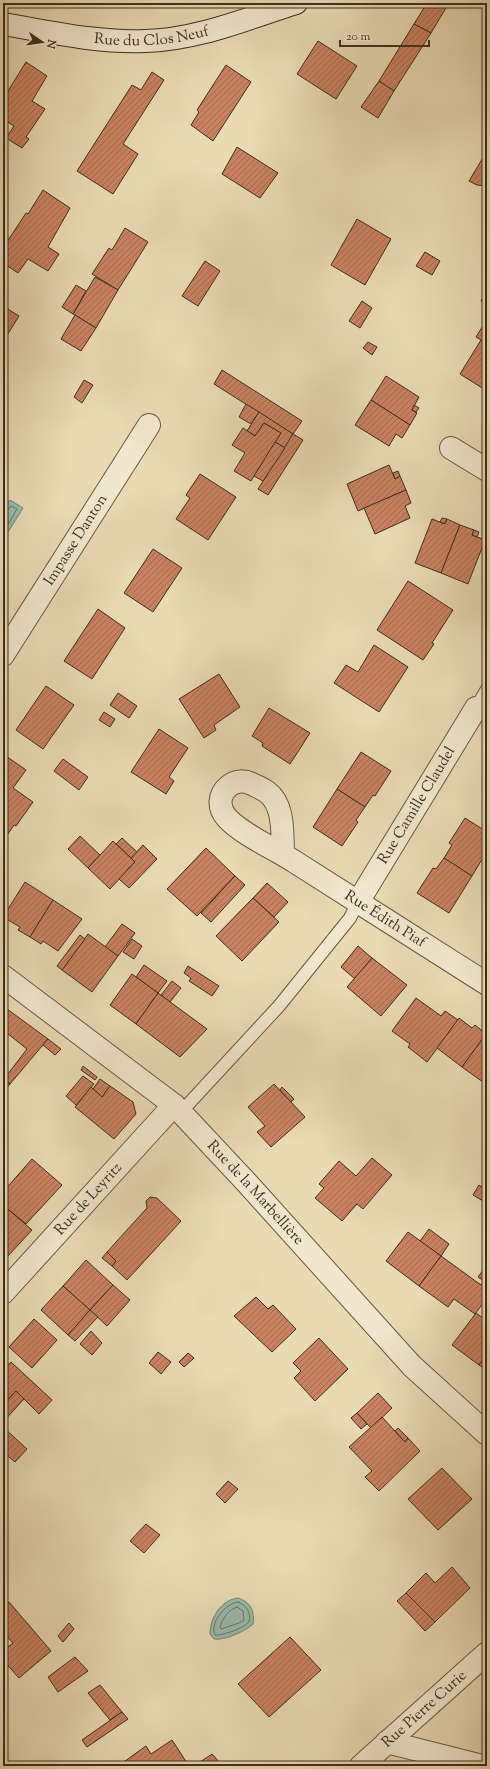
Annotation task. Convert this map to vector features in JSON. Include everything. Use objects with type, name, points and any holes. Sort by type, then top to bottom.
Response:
[{"type":"street","name":"Rue du Clos Neuf","points":[[3,24],[90,38],[146,41],[203,32],[296,3]]},
{"type":"street","name":"Impasse Danton","points":[[3,655],[149,425]]},
{"type":"street","points":[[451,448],[487,470]]},
{"type":"street","name":"Rue Camille Claudel","points":[[358,902],[476,708]]},
{"type":"street","name":"Rue Édith Piaf","points":[[283,854],[487,984]]},
{"type":"street","name":"Rue de la Marbellière","points":[[3,976],[177,1108],[247,1183],[412,1366],[487,1434]]},
{"type":"street","name":"Rue de Leyritz","points":[[3,1293],[177,1108]]},
{"type":"street","name":"Rue Pierre Curie","points":[[361,1766],[487,1653]]},
{"type":"street","points":[[387,1742],[482,1766]]},
{"type":"lane","points":[[476,708],[487,689]]},
{"type":"lane","points":[[177,1108],[279,1006],[350,918],[358,902]]},
{"type":"water","points":[[10,500],[23,508],[3,540],[3,511]]},
{"type":"water","points":[[238,1598],[246,1602],[251,1608],[253,1612],[253,1624],[235,1635],[214,1639],[210,1634],[214,1616],[226,1602]]},
{"type":"building","points":[[427,3],[449,3],[431,33],[414,24]]},
{"type":"building","points":[[414,24],[431,33],[394,91],[379,81]]},
{"type":"building","points":[[318,41],[357,66],[336,99],[297,74]]},
{"type":"building","points":[[26,62],[47,76],[32,101],[45,109],[26,137],[29,139],[22,148],[6,138],[14,126],[3,119],[3,99]]},
{"type":"building","points":[[226,65],[251,82],[213,141],[191,125],[199,112],[197,110]]},
{"type":"building","points":[[152,72],[164,80],[123,144],[138,154],[113,194],[77,171],[132,85],[141,90]]},
{"type":"building","points":[[379,81],[394,91],[378,118],[361,107]]},
{"type":"building","points":[[237,147],[278,173],[260,198],[222,174]]},
{"type":"building","points":[[487,151],[487,186],[477,185],[469,181]]},
{"type":"building","points":[[43,190],[70,208],[48,247],[59,254],[48,271],[28,259],[18,273],[3,263],[3,251],[7,245],[5,245],[26,213],[28,214]]},
{"type":"building","points":[[357,219],[391,239],[365,285],[331,265]]},
{"type":"building","points":[[125,228],[148,242],[118,290],[92,274],[109,248],[112,250]]},
{"type":"building","points":[[425,252],[440,261],[432,275],[416,266]]},
{"type":"building","points":[[205,261],[220,271],[198,306],[182,296]]},
{"type":"building","points":[[95,277],[118,290],[96,328],[73,314]]},
{"type":"building","points":[[76,285],[86,291],[73,314],[62,307]]},
{"type":"building","points":[[487,291],[487,305],[481,301]]},
{"type":"building","points":[[362,301],[372,308],[360,328],[349,321]]},
{"type":"building","points":[[3,306],[19,316],[3,342]]},
{"type":"building","points":[[75,315],[96,328],[81,351],[61,339]]},
{"type":"building","points":[[484,324],[487,326],[487,391],[460,374],[481,340],[476,337]]},
{"type":"building","points":[[368,342],[377,347],[372,355],[363,348]]},
{"type":"building","points":[[222,370],[302,421],[293,434],[214,384]]},
{"type":"building","points":[[386,376],[419,397],[412,410],[417,413],[410,425],[371,400]]},
{"type":"building","points":[[84,380],[93,385],[82,403],[74,397]]},
{"type":"building","points":[[371,400],[410,425],[402,438],[396,434],[389,446],[355,425]]},
{"type":"building","points":[[246,404],[259,412],[251,424],[239,417]]},
{"type":"building","points":[[414,405],[419,408],[416,412],[412,410]]},
{"type":"building","points":[[259,412],[293,434],[285,448],[275,442],[281,433],[264,423],[255,436],[247,431]]},
{"type":"building","points":[[264,423],[281,433],[251,481],[234,471],[245,453],[232,445],[243,428],[255,436]]},
{"type":"building","points":[[293,434],[303,440],[268,495],[258,489]]},
{"type":"building","points":[[275,442],[285,448],[263,481],[254,476]]},
{"type":"building","points":[[3,443],[8,446],[3,454]]},
{"type":"building","points":[[389,465],[395,479],[400,476],[406,490],[358,511],[347,484]]},
{"type":"building","points":[[398,471],[400,476],[395,479],[393,473]]},
{"type":"building","points":[[200,474],[236,497],[208,540],[176,519],[190,498],[186,495]]},
{"type":"building","points":[[406,490],[411,503],[405,506],[410,518],[375,534],[364,508]]},
{"type":"building","points":[[442,518],[447,519],[445,524],[440,522]]},
{"type":"building","points":[[432,519],[445,524],[447,519],[460,525],[441,573],[415,563]]},
{"type":"building","points":[[460,525],[474,530],[472,535],[485,540],[468,584],[441,573]]},
{"type":"building","points":[[474,530],[479,532],[477,537],[472,535]]},
{"type":"building","points":[[153,549],[182,568],[153,612],[124,593]]},
{"type":"building","points":[[408,581],[453,610],[432,643],[434,644],[423,660],[377,630]]},
{"type":"building","points":[[98,609],[125,628],[92,679],[64,661]]},
{"type":"building","points":[[374,645],[408,667],[379,712],[334,683],[346,665],[358,672]]},
{"type":"building","points":[[219,674],[240,707],[214,725],[216,730],[204,738],[179,699]]},
{"type":"building","points":[[46,686],[74,705],[43,749],[16,730]]},
{"type":"building","points":[[118,693],[137,706],[129,718],[110,705]]},
{"type":"building","points":[[269,708],[310,733],[290,764],[262,746],[263,743],[252,736]]},
{"type":"building","points":[[104,712],[115,719],[110,727],[99,720]]},
{"type":"building","points":[[159,729],[188,748],[169,777],[174,781],[166,794],[131,772]]},
{"type":"building","points":[[361,752],[391,771],[375,796],[373,795],[365,807],[337,789]]},
{"type":"building","points":[[3,754],[26,770],[13,788],[33,802],[6,837],[3,834]]},
{"type":"building","points":[[63,759],[88,777],[79,790],[54,771]]},
{"type":"building","points":[[337,789],[365,807],[356,820],[358,822],[342,846],[313,827]]},
{"type":"building","points":[[465,818],[487,832],[487,851],[472,876],[444,858],[452,845],[449,843]]},
{"type":"building","points":[[80,836],[100,855],[88,868],[68,849]]},
{"type":"building","points":[[3,837],[8,840],[3,847]]},
{"type":"building","points":[[122,838],[137,852],[131,858],[116,844]]},
{"type":"building","points":[[113,841],[135,862],[110,889],[88,868]]},
{"type":"building","points":[[143,845],[157,859],[129,888],[119,879],[135,862],[131,858]]},
{"type":"building","points":[[206,848],[235,876],[197,916],[167,889]]},
{"type":"building","points":[[444,858],[472,876],[449,913],[417,893],[433,868],[436,869]]},
{"type":"building","points":[[235,876],[245,885],[211,922],[201,913]]},
{"type":"building","points":[[25,882],[53,900],[30,937],[18,930],[20,927],[3,917]]},
{"type":"building","points":[[267,883],[288,902],[274,917],[253,898]]},
{"type":"building","points":[[253,898],[279,922],[242,961],[216,936]]},
{"type":"building","points":[[53,900],[82,919],[58,951],[43,941],[41,944],[30,937]]},
{"type":"building","points":[[122,924],[135,933],[118,956],[105,947]]},
{"type":"building","points":[[88,934],[118,956],[92,992],[62,970]]},
{"type":"building","points":[[80,935],[85,939],[62,970],[57,966]]},
{"type":"building","points":[[132,939],[142,946],[134,959],[123,952]]},
{"type":"building","points":[[358,946],[372,958],[355,979],[341,967]]},
{"type":"building","points":[[372,958],[407,985],[381,1016],[347,987]]},
{"type":"building","points":[[144,965],[167,981],[158,993],[136,977]]},
{"type":"building","points":[[188,966],[219,986],[212,996],[189,981],[191,978],[184,973]]},
{"type":"building","points":[[132,974],[158,993],[136,1024],[110,1005]]},
{"type":"building","points":[[172,981],[181,988],[170,1002],[161,995]]},
{"type":"building","points":[[158,993],[207,1029],[180,1057],[136,1024]]},
{"type":"building","points":[[416,998],[441,1016],[445,1011],[458,1020],[427,1062],[408,1047],[410,1044],[392,1031]]},
{"type":"building","points":[[3,1006],[48,1039],[10,1084],[4,1079],[27,1049],[3,1030]]},
{"type":"building","points":[[459,1018],[472,1028],[475,1025],[486,1034],[462,1067],[437,1048]]},
{"type":"building","points":[[487,1034],[487,1085],[462,1067]]},
{"type":"building","points":[[48,1039],[61,1049],[55,1055],[43,1045]]},
{"type":"building","points":[[83,1066],[97,1077],[95,1080],[81,1070]]},
{"type":"building","points":[[83,1076],[94,1084],[76,1105],[66,1096]]},
{"type":"building","points":[[3,1079],[10,1084],[3,1092]]},
{"type":"building","points":[[100,1079],[110,1086],[102,1097],[93,1089]]},
{"type":"building","points":[[274,1084],[305,1117],[271,1147],[257,1132],[265,1126],[248,1107]]},
{"type":"building","points":[[110,1086],[133,1102],[136,1114],[114,1139],[75,1107],[91,1087],[102,1097]]},
{"type":"building","points":[[282,1087],[294,1099],[291,1102],[280,1090]]},
{"type":"building","points":[[372,1158],[392,1175],[363,1209],[357,1204],[342,1221],[315,1198],[324,1188],[319,1184],[339,1161],[356,1176]]},
{"type":"building","points":[[32,1159],[62,1185],[26,1224],[3,1205],[3,1192]]},
{"type":"building","points":[[479,1185],[487,1190],[487,1194],[483,1201],[473,1195]]},
{"type":"building","points":[[150,1197],[157,1198],[181,1221],[127,1280],[112,1266],[116,1261],[107,1252],[147,1208],[146,1201]]},
{"type":"building","points":[[3,1205],[32,1230],[8,1256],[3,1251]]},
{"type":"building","points":[[429,1229],[449,1244],[441,1256],[420,1241]]},
{"type":"building","points":[[408,1232],[441,1256],[419,1286],[386,1261]]},
{"type":"building","points":[[107,1252],[116,1261],[112,1266],[102,1258]]},
{"type":"building","points":[[441,1256],[481,1285],[484,1280],[487,1283],[487,1298],[475,1314],[454,1299],[448,1307],[419,1286]]},
{"type":"building","points":[[86,1260],[113,1285],[90,1310],[63,1286]]},
{"type":"building","points":[[487,1265],[487,1283],[478,1277]]},
{"type":"building","points":[[113,1285],[130,1300],[107,1326],[90,1310]]},
{"type":"building","points":[[63,1286],[90,1310],[68,1335],[41,1310]]},
{"type":"building","points":[[256,1297],[268,1309],[273,1305],[296,1329],[272,1352],[234,1316]]},
{"type":"building","points":[[90,1310],[98,1317],[75,1341],[68,1335]]},
{"type":"building","points":[[476,1313],[487,1321],[487,1365],[482,1361],[479,1365],[452,1345]]},
{"type":"building","points":[[34,1319],[57,1340],[32,1368],[9,1347]]},
{"type":"building","points":[[91,1331],[102,1343],[92,1355],[80,1344]]},
{"type":"building","points":[[319,1338],[348,1369],[315,1401],[294,1378],[301,1371],[293,1363]]},
{"type":"building","points":[[158,1352],[171,1362],[161,1374],[149,1363]]},
{"type":"building","points":[[188,1353],[194,1358],[184,1367],[179,1362]]},
{"type":"building","points":[[482,1361],[487,1365],[487,1371],[479,1365]]},
{"type":"building","points":[[11,1362],[52,1400],[39,1414],[16,1391],[3,1405],[3,1371]]},
{"type":"building","points":[[16,1391],[24,1399],[3,1422],[3,1405]]},
{"type":"building","points":[[378,1393],[392,1408],[371,1428],[357,1413]]},
{"type":"building","points":[[357,1413],[367,1424],[361,1429],[351,1418]]},
{"type":"building","points":[[382,1417],[405,1442],[408,1438],[420,1451],[379,1491],[365,1477],[372,1471],[349,1447]]},
{"type":"building","points":[[3,1427],[27,1449],[15,1462],[3,1452]]},
{"type":"building","points":[[398,1428],[408,1438],[405,1442],[395,1431]]},
{"type":"building","points":[[442,1468],[472,1499],[438,1530],[408,1499]]},
{"type":"building","points":[[228,1481],[238,1489],[225,1503],[216,1494]]},
{"type":"building","points":[[146,1524],[160,1535],[144,1553],[130,1541]]},
{"type":"building","points":[[452,1567],[470,1588],[435,1622],[406,1593],[426,1573],[435,1583]]},
{"type":"building","points":[[406,1593],[435,1622],[425,1631],[397,1601]]},
{"type":"building","points":[[9,1602],[51,1651],[19,1678],[3,1660],[3,1651],[13,1643],[3,1632],[3,1607]]},
{"type":"building","points":[[69,1623],[74,1629],[63,1642],[58,1636]]},
{"type":"building","points":[[290,1637],[321,1670],[269,1717],[238,1684]]},
{"type":"building","points":[[75,1657],[88,1671],[58,1692],[48,1677]]},
{"type":"building","points":[[100,1685],[122,1712],[110,1720],[88,1693]]},
{"type":"building","points":[[122,1712],[128,1719],[87,1747],[82,1740]]},
{"type":"building","points":[[172,1740],[189,1766],[118,1766],[146,1746],[151,1754]]},
{"type":"building","points":[[212,1754],[223,1766],[194,1766]]}]
